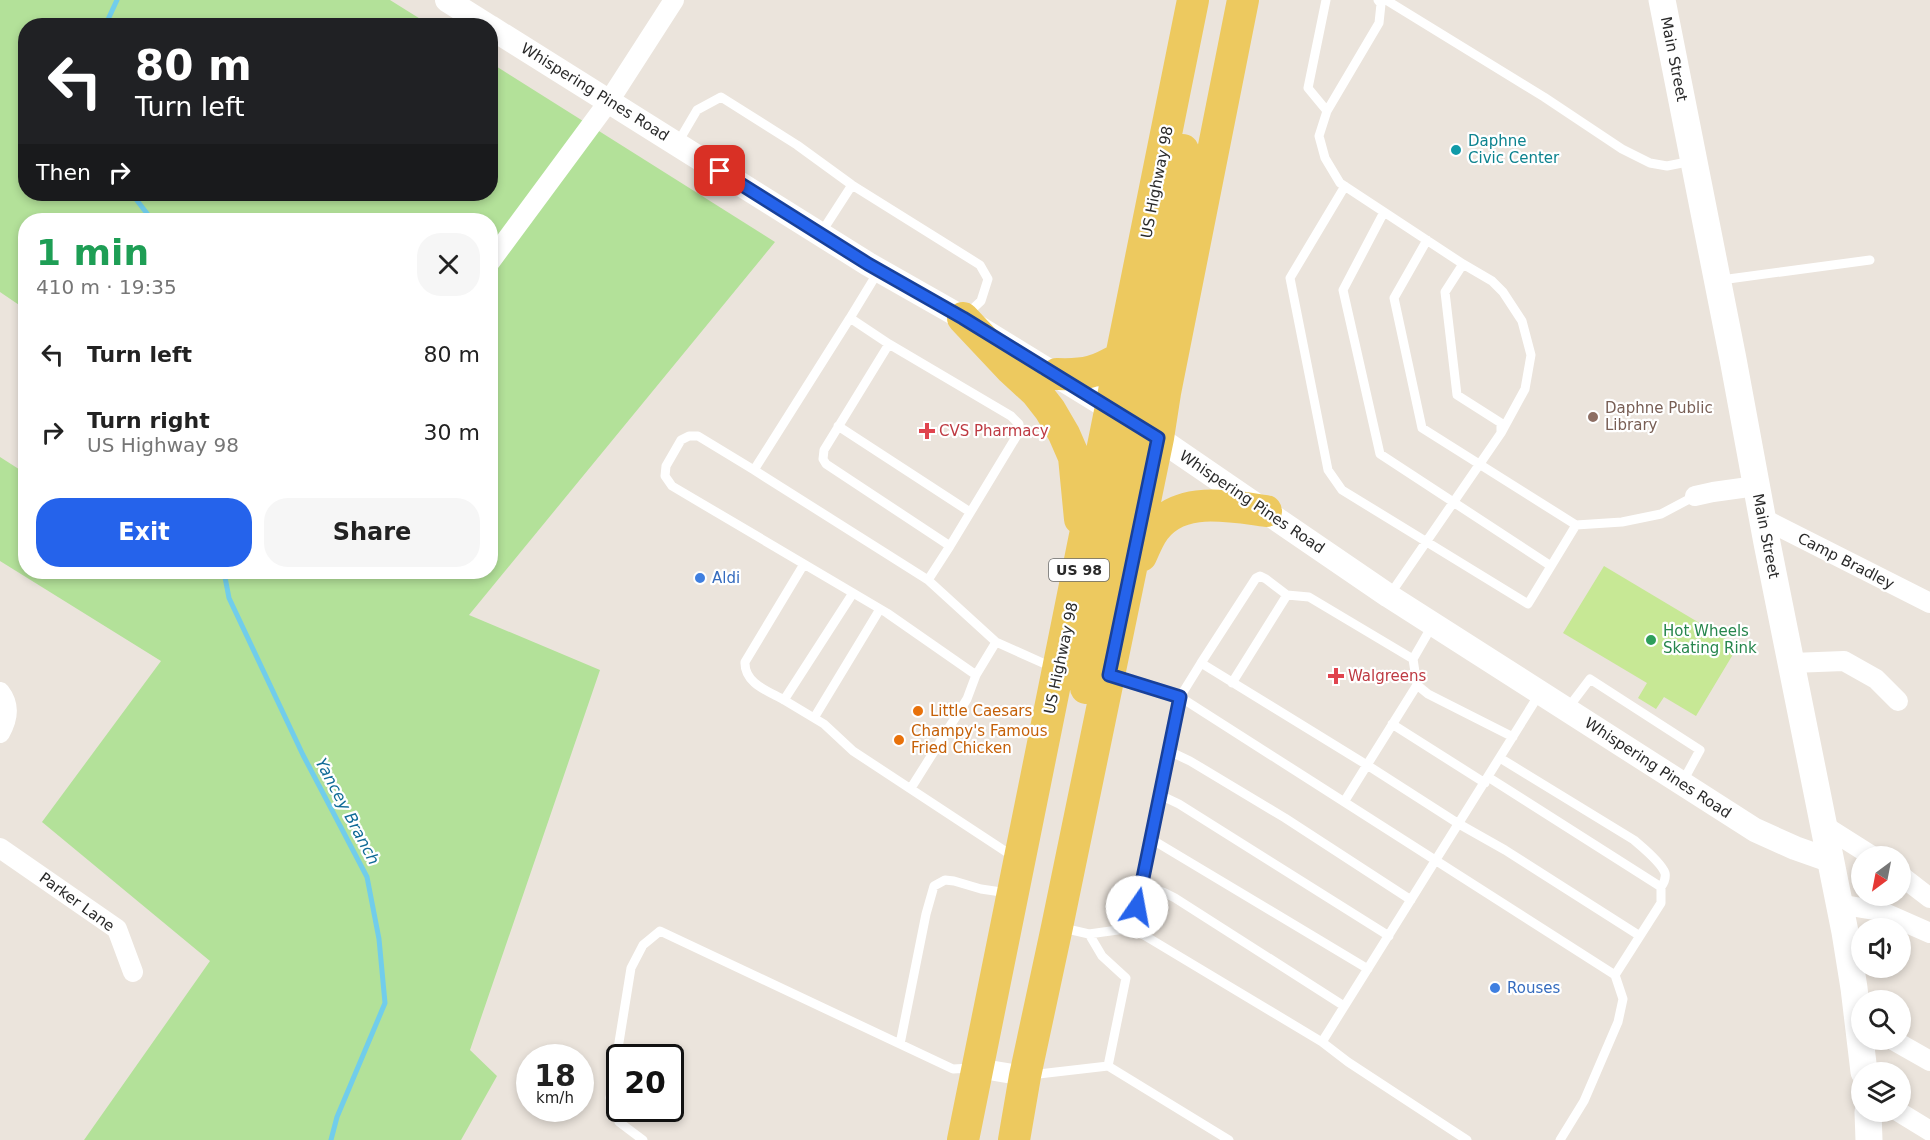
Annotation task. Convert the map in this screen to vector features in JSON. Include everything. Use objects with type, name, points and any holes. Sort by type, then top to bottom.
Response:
[{"type":"main road","name":"US Highway 98","points":[[963,1140],[1194,0]]},
{"type":"main road","points":[[1158,438],[1145,420],[1139,404],[1139,386],[1168,248],[1180,176],[1191,74],[1194,0]]},
{"type":"main road","name":"US 98","points":[[1014,1140],[1025,1076],[1158,438],[1167,381],[1243,0]]},
{"type":"main road","name":"Main Street","points":[[1662,0],[1854,990]]},
{"type":"main road","points":[[963,318],[1036,392],[1064,434],[1074,457],[1084,549]]},
{"type":"main road","points":[[1057,374],[1079,375],[1098,371],[1122,357]]},
{"type":"main road","points":[[1076,835],[1077,755],[1099,601],[1128,465],[1126,433],[1112,409]]},
{"type":"main road","points":[[1127,587],[1151,534],[1165,519],[1179,511],[1197,506],[1220,505],[1266,511]]},
{"type":"main road","points":[[1868,1122],[1869,1140]]},
{"type":"street","name":"Whispering Pines Road","points":[[447,0],[476,18]]},
{"type":"street","points":[[498,251],[609,101],[674,0]]},
{"type":"street","name":"Whispering Pines Road","points":[[498,32],[879,271],[1057,374],[1158,438],[1389,596],[1755,830],[1829,860]]},
{"type":"street","points":[[1695,496],[1756,486]]},
{"type":"street","name":"Camp Bradley","points":[[1762,518],[1930,603]]},
{"type":"street","points":[[1792,663],[1844,661],[1876,679],[1898,701]]},
{"type":"street","points":[[0,692],[5,699],[7,714],[0,733]]},
{"type":"street","points":[[1823,825],[1856,846]]},
{"type":"street","name":"Parker Lane","points":[[0,848],[117,929],[133,972]]},
{"type":"street","points":[[1911,883],[1930,898]]},
{"type":"street","points":[[1838,904],[1880,911],[1930,933]]},
{"type":"street","points":[[1911,1050],[1930,1061]]},
{"type":"street","points":[[977,1068],[1025,1076]]},
{"type":"street","points":[[1911,1119],[1930,1131]]},
{"type":"lane","points":[[1326,0],[1308,88],[1327,111]]},
{"type":"lane","points":[[1378,0],[1381,4],[1379,23],[1327,111],[1319,136],[1325,158],[1340,183],[1492,282],[1503,292],[1522,321],[1530,355],[1525,390],[1501,433],[1389,596]]},
{"type":"lane","points":[[1386,0],[1544,96],[1622,149],[1650,164],[1666,166],[1694,161]]},
{"type":"lane","points":[[677,144],[697,110],[721,97],[797,145],[852,185],[980,265],[987,279],[981,302],[963,318]]},
{"type":"lane","points":[[820,234],[852,185]]},
{"type":"lane","points":[[1345,186],[1290,278],[1329,470],[1342,490],[1528,604],[1576,525]]},
{"type":"lane","points":[[1384,212],[1343,290],[1380,454],[1551,566]]},
{"type":"lane","points":[[1427,240],[1394,298],[1422,428],[1576,525],[1622,522],[1661,514],[1695,496]]},
{"type":"lane","points":[[1718,281],[1870,260]]},
{"type":"lane","points":[[1463,264],[1445,292],[1457,395],[1501,423],[1501,433]]},
{"type":"lane","points":[[754,470],[879,271]]},
{"type":"lane","points":[[850,318],[889,344],[1011,416],[1019,424],[1019,432],[928,580]]},
{"type":"lane","points":[[889,344],[824,450],[823,459],[826,464],[950,546]]},
{"type":"lane","points":[[838,426],[970,512]]},
{"type":"lane","points":[[976,675],[880,609],[672,486],[665,476],[666,466],[681,440],[689,436],[698,436],[754,470],[928,580],[996,642],[1059,671]]},
{"type":"lane","points":[[804,564],[745,662],[745,671],[749,679],[824,723],[853,751],[1020,861]]},
{"type":"lane","points":[[1132,928],[1180,697],[1256,578],[1260,576],[1266,579],[1287,595],[1309,597],[1413,658]]},
{"type":"lane","points":[[784,700],[853,593]]},
{"type":"lane","points":[[1232,683],[1287,595]]},
{"type":"lane","points":[[814,718],[880,609]]},
{"type":"lane","points":[[1344,802],[1417,685],[1413,658],[1434,624]]},
{"type":"lane","points":[[911,788],[967,699],[976,675],[996,642]]},
{"type":"lane","points":[[1201,663],[1640,936]]},
{"type":"lane","points":[[1109,675],[1180,697],[1615,975],[1623,999],[1618,1022],[1584,1101],[1560,1140]]},
{"type":"lane","points":[[1567,709],[1590,679],[1700,750],[1682,783]]},
{"type":"lane","points":[[1417,685],[1428,694],[1513,737]]},
{"type":"lane","points":[[1322,1042],[1541,692]]},
{"type":"lane","points":[[1392,724],[1662,887]]},
{"type":"lane","points":[[1169,751],[1190,761],[1285,818],[1411,900]]},
{"type":"lane","points":[[1500,758],[1634,840],[1651,855],[1665,873],[1661,903],[1615,975]]},
{"type":"lane","points":[[1160,795],[1179,804],[1389,936]]},
{"type":"lane","points":[[1151,839],[1368,969]]},
{"type":"lane","points":[[900,1044],[926,914],[934,886],[945,880],[1013,894]]},
{"type":"lane","points":[[1141,886],[1163,892],[1174,898],[1344,1006]]},
{"type":"lane","points":[[1057,927],[1089,934],[1132,928],[1322,1042],[1348,1062],[1467,1140]]},
{"type":"lane","points":[[643,1140],[619,1122],[610,1098],[631,968],[643,945],[660,931],[953,1070],[977,1068]]},
{"type":"lane","points":[[1089,934],[1102,956],[1126,978],[1108,1066]]},
{"type":"lane","points":[[1025,1076],[1108,1066],[1229,1140]]},
{"type":"green space","points":[[0,0],[390,0],[419,18],[18,18],[18,201],[498,201],[498,67],[775,242],[469,615],[600,670],[470,1050],[497,1076],[461,1140],[84,1140],[210,961],[42,822],[161,661],[29,579],[498,579],[498,213],[18,213],[18,304],[0,292]]},
{"type":"green space","points":[[0,457],[18,469],[18,572],[0,561]]},
{"type":"green space","name":"Hot Wheels Skating Rink","points":[[1604,566],[1738,646],[1696,716],[1664,697],[1656,709],[1638,698],[1647,683],[1563,633]]},
{"type":"waterway","name":"Yancey Branch","points":[[109,18],[117,0]]},
{"type":"waterway","name":"Yancey Branch","points":[[137,201],[147,213]]},
{"type":"waterway","name":"Yancey Branch","points":[[225,579],[229,598],[303,755],[367,877],[379,939],[385,1003],[337,1117],[331,1140]]},
{"type":"place","name":"Daphne Civic Center","points":[[1456,150]]},
{"type":"place","name":"Daphne Public Library","points":[[1593,417]]},
{"type":"place","name":"CVS Pharmacy","points":[[927,431]]},
{"type":"place","name":"Aldi","points":[[700,578]]},
{"type":"place","name":"Hot Wheels Skating Rink","points":[[1651,640]]},
{"type":"place","name":"Walgreens","points":[[1336,676]]},
{"type":"place","name":"Little Caesars","points":[[918,711]]},
{"type":"place","name":"Champy's Famous Fried Chicken","points":[[899,740]]},
{"type":"place","name":"Rouses","points":[[1495,988]]},
{"type":"route","points":[[720,171],[868,264],[1057,374],[1158,438],[1109,675],[1180,697],[1137,907]]}]
